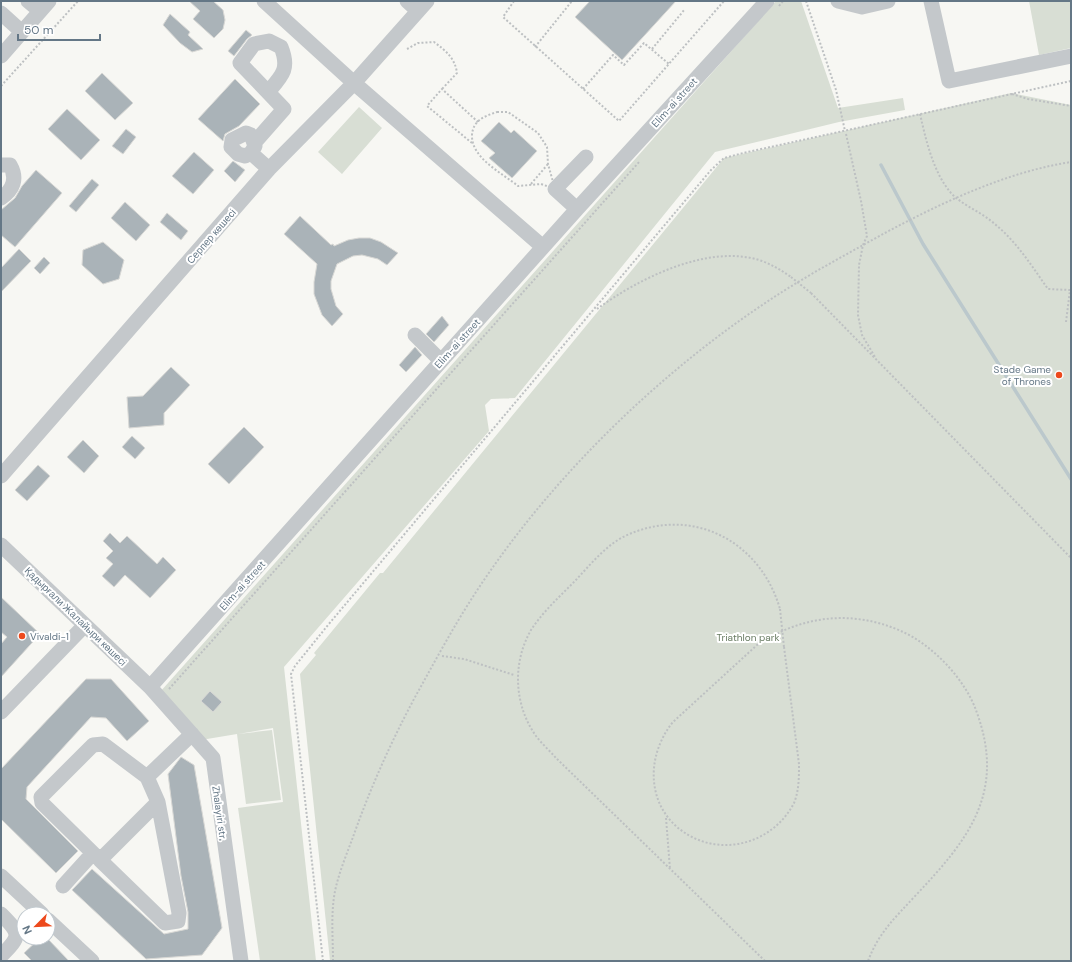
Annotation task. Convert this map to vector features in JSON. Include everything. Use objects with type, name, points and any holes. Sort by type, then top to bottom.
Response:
[{"type":"street","points":[[1,56],[44,6],[28,1]]},
{"type":"street","points":[[264,1],[354,83],[543,247]]},
{"type":"street","points":[[838,1],[862,6],[888,1]]},
{"type":"street","points":[[931,1],[948,81],[1071,56]]},
{"type":"street","name":"Серпер көшесі","points":[[1,476],[269,170],[354,83],[417,4]]},
{"type":"street","name":"Elim-ai street","points":[[150,687],[577,209],[772,4]]},
{"type":"street","points":[[1,13],[22,32]]},
{"type":"street","points":[[268,92],[284,109],[253,147],[269,170]]},
{"type":"street","points":[[577,209],[555,189],[586,157]]},
{"type":"street","points":[[1,166],[10,165],[15,173],[15,180],[12,188],[1,198]]},
{"type":"street","points":[[415,335],[441,361]]},
{"type":"street","name":"Қадырғали Жалайыри көшесі","points":[[1,545],[150,687]]},
{"type":"street","points":[[1,712],[85,625]]},
{"type":"street","name":"Zhalayiri str.","points":[[150,687],[213,758],[241,961]]},
{"type":"street","points":[[147,777],[192,734]]},
{"type":"street","points":[[103,744],[147,777],[158,802],[179,912],[178,921],[165,923],[42,803],[41,797],[93,745],[103,744]]},
{"type":"street","points":[[63,886],[158,802]]},
{"type":"street","points":[[1,876],[33,906]]},
{"type":"street","points":[[1,914],[14,927],[16,935],[15,942],[1,956]]},
{"type":"street","points":[[56,927],[92,961]]},
{"type":"path","points":[[1,86],[78,1]]},
{"type":"path","points":[[514,1],[503,17],[619,121],[724,1]]},
{"type":"path","points":[[535,47],[572,1]]},
{"type":"path","points":[[772,4],[783,1]]},
{"type":"path","points":[[806,1],[836,90],[845,131]]},
{"type":"path","points":[[652,49],[685,9]]},
{"type":"path","points":[[407,49],[418,43],[434,42],[445,50],[456,63],[457,73],[427,106],[472,143],[479,156],[518,186],[541,184],[555,189]]},
{"type":"path","points":[[582,89],[613,55],[624,65],[644,43],[669,64]]},
{"type":"path","points":[[323,961],[291,674],[295,666],[328,625],[595,311],[711,170],[724,158],[1011,93],[1071,81]]},
{"type":"path","points":[[442,89],[478,122]]},
{"type":"path","points":[[1011,93],[1028,99],[1071,106]]},
{"type":"path","points":[[472,143],[472,130],[480,117],[508,112],[538,134],[547,147],[548,164],[555,189]]},
{"type":"path","points":[[920,114],[925,136],[940,177],[957,199],[992,221],[1014,243],[1048,289],[1070,290],[1066,322]]},
{"type":"path","points":[[846,134],[867,236],[863,245],[859,265],[858,315],[862,335],[867,346],[879,363]]},
{"type":"path","points":[[166,692],[641,160]]},
{"type":"path","points":[[333,961],[334,896],[345,858],[369,794],[410,706],[485,578],[523,528],[575,467],[615,426],[669,377],[722,334],[782,292],[902,224],[957,199],[1022,174],[1050,165],[1071,162]]},
{"type":"path","points":[[531,184],[548,164]]},
{"type":"path","points":[[595,311],[612,298],[641,282],[681,266],[707,258],[735,256],[758,260],[776,267],[811,293],[1071,558]]},
{"type":"path","points":[[765,961],[556,758],[536,737],[521,706],[518,681],[521,653],[532,630],[547,609],[599,555],[623,537],[644,529],[662,525],[683,524],[702,528],[718,534],[740,546],[767,577],[775,592],[780,609],[784,647],[799,764],[800,781],[794,802],[778,824],[756,839],[739,844],[716,844],[692,837],[674,823],[659,800],[652,772],[660,741],[673,722],[741,659],[773,635],[793,626],[816,619],[850,618],[874,621],[906,633],[934,654],[964,686],[974,703],[986,742],[987,765],[984,793],[978,814],[970,830],[956,851],[886,927],[875,942],[868,961]]},
{"type":"path","points":[[442,656],[464,659],[514,675]]},
{"type":"path","points":[[666,818],[670,869]]},
{"type":"green space","points":[[776,1],[801,1],[838,108],[903,98],[905,110],[839,122],[715,152],[515,398],[491,399],[485,405],[489,431],[284,667],[316,961],[260,961],[238,808],[283,802],[273,728],[238,734],[272,730],[281,800],[246,804],[237,734],[201,740],[160,692]]},
{"type":"green space","points":[[1029,1],[1071,1],[1071,48],[1039,55]]},
{"type":"green space","name":"Triathlon park","points":[[1011,93],[1071,105],[1071,961],[330,961],[300,674],[316,655],[314,653],[380,573],[383,573],[724,158]]},
{"type":"green space","points":[[359,107],[382,128],[342,174],[318,152]]},
{"type":"building","points":[[189,1],[213,1],[223,10],[225,20],[223,29],[214,38],[193,19],[200,11]]},
{"type":"building","points":[[590,1],[676,1],[622,60],[575,17]]},
{"type":"building","points":[[170,14],[190,32],[188,35],[203,49],[192,52],[180,43],[163,25]]},
{"type":"building","points":[[246,30],[252,35],[234,56],[228,51]]},
{"type":"building","points":[[102,73],[133,103],[115,120],[85,91]]},
{"type":"building","points":[[235,79],[260,104],[239,126],[225,134],[223,141],[198,119]]},
{"type":"building","points":[[67,109],[100,140],[81,160],[48,129]]},
{"type":"building","points":[[499,122],[511,133],[514,130],[537,151],[512,178],[489,158],[495,153],[481,141]]},
{"type":"building","points":[[126,129],[136,137],[123,154],[112,146]]},
{"type":"building","points":[[194,152],[214,170],[193,194],[172,176]]},
{"type":"building","points":[[233,161],[245,170],[235,182],[224,171]]},
{"type":"building","points":[[36,170],[62,193],[15,247],[1,235],[1,210],[15,198],[22,186]]},
{"type":"building","points":[[92,179],[99,185],[76,212],[69,206]]},
{"type":"building","points":[[125,202],[150,225],[136,241],[111,218]]},
{"type":"building","points":[[167,213],[188,231],[181,240],[160,222]]},
{"type":"building","points":[[300,216],[331,245],[333,244],[334,246],[348,240],[359,238],[370,238],[381,242],[398,253],[387,265],[378,259],[362,255],[353,256],[337,264],[331,281],[331,289],[336,306],[343,314],[332,326],[322,315],[314,294],[317,264],[284,234]]},
{"type":"building","points":[[103,242],[124,260],[119,279],[103,284],[82,265],[83,250]]},
{"type":"building","points":[[19,249],[31,261],[1,292],[1,268]]},
{"type":"building","points":[[44,257],[50,263],[40,274],[34,268]]},
{"type":"building","points":[[442,316],[449,325],[434,342],[426,334]]},
{"type":"building","points":[[415,347],[422,355],[406,372],[399,365]]},
{"type":"building","points":[[171,367],[190,385],[164,413],[164,425],[129,428],[127,397],[143,396]]},
{"type":"building","points":[[244,427],[264,447],[229,484],[208,464]]},
{"type":"building","points":[[132,436],[145,448],[135,459],[122,447]]},
{"type":"building","points":[[83,440],[99,456],[84,473],[67,457]]},
{"type":"building","points":[[38,465],[50,476],[27,501],[15,490]]},
{"type":"building","points":[[110,533],[120,543],[127,536],[157,564],[163,557],[176,570],[150,598],[125,575],[114,587],[102,576],[113,564],[106,558],[113,551],[103,541]]},
{"type":"building","name":"Vivaldi-1","points":[[1,597],[40,634],[1,677],[1,644],[7,637],[1,632]]},
{"type":"building","points":[[86,679],[111,679],[149,721],[127,741],[106,718],[91,717],[27,787],[26,799],[78,851],[56,873],[1,819],[1,769]]},
{"type":"building","points":[[210,691],[222,702],[213,712],[201,701]]},
{"type":"building","points":[[181,757],[194,765],[222,928],[202,955],[146,959],[72,890],[92,869],[164,934],[188,929],[188,912],[181,876],[168,774]]},
{"type":"building","points":[[31,946],[55,946],[69,961],[32,961],[24,953]]},
{"type":"waterway","points":[[881,165],[923,244],[1071,479]]},
{"type":"place","name":"Stade Game of Thrones","points":[[1059,375]]},
{"type":"place","name":"Vivaldi-1","points":[[22,636]]}]
